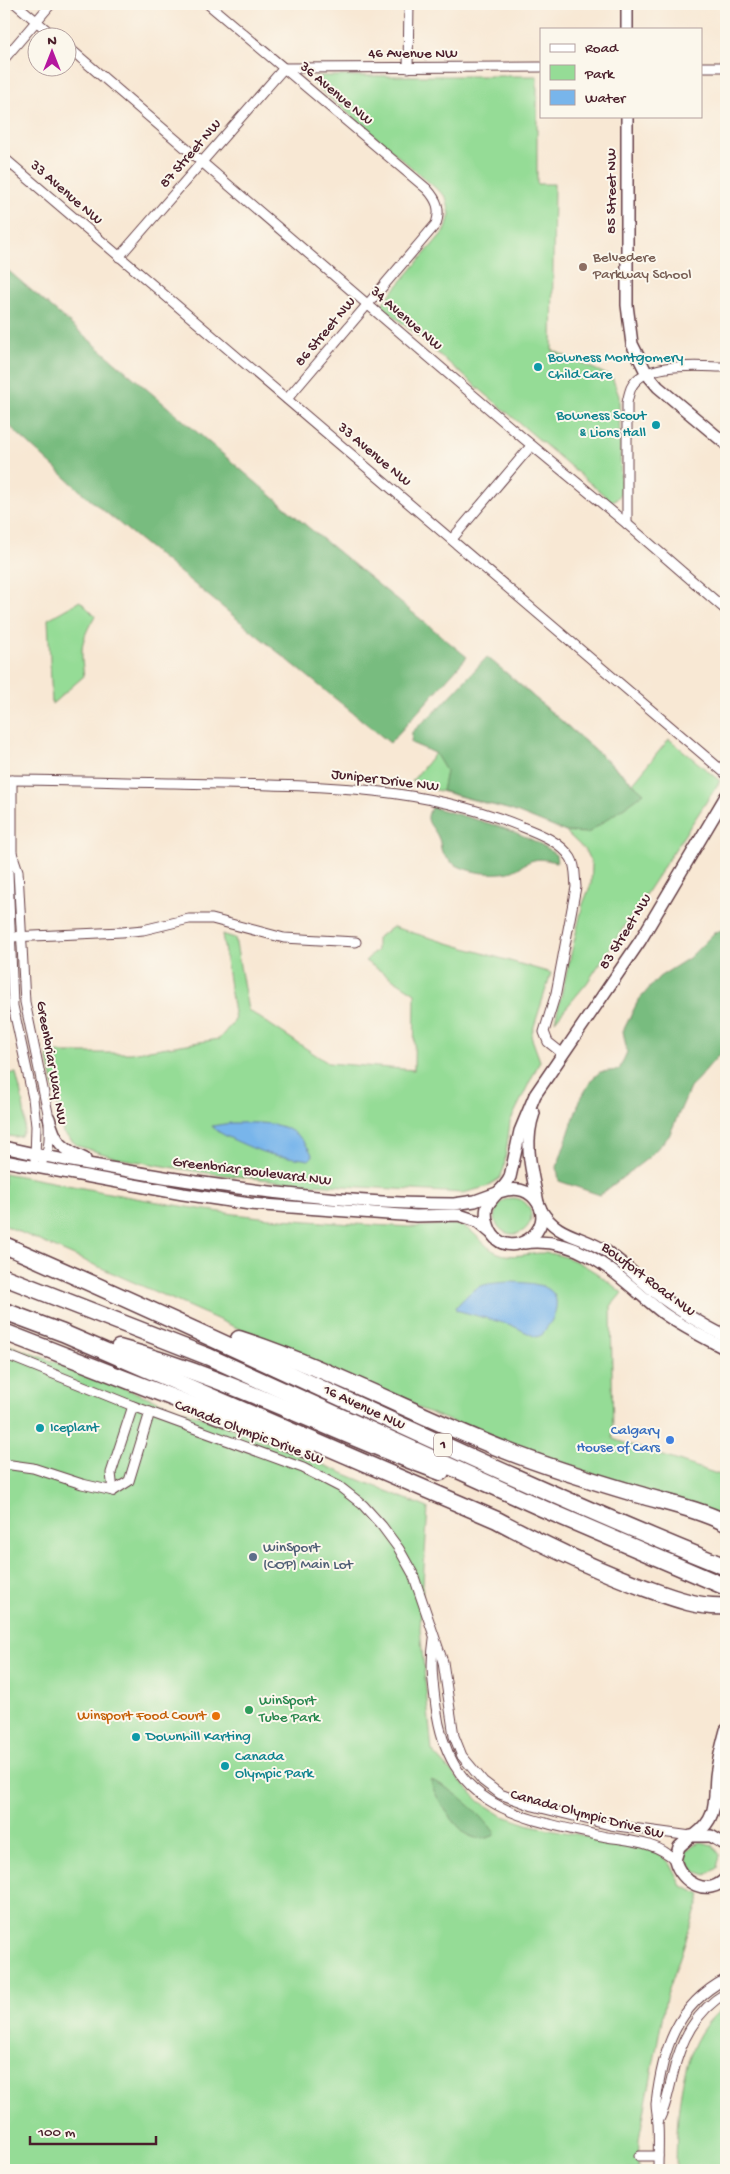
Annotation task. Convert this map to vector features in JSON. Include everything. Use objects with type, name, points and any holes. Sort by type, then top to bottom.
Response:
[{"type":"highway","name":"16 Avenue NW","points":[[4,1245],[163,1314],[479,1462],[726,1567]]},
{"type":"highway","name":"16 Avenue NW","points":[[4,1277],[209,1357],[544,1509],[726,1587]]},
{"type":"highway","points":[[4,1311],[64,1334],[497,1520],[561,1553],[618,1578],[667,1596],[726,1612]]},
{"type":"highway","points":[[163,1314],[284,1354],[392,1403],[515,1454],[571,1474],[692,1509],[726,1523]]},
{"type":"highway","points":[[4,1332],[274,1437],[497,1520]]},
{"type":"highway","points":[[64,1334],[148,1356],[234,1387],[414,1462],[544,1509]]},
{"type":"highway","points":[[709,1606],[726,1606]]},
{"type":"street","points":[[16,4],[44,28]]},
{"type":"street","points":[[4,60],[51,4]]},
{"type":"street","name":"36 Avenue NW","points":[[208,4],[427,189],[437,200],[439,211]]},
{"type":"street","points":[[408,4],[408,68]]},
{"type":"street","points":[[627,4],[627,28]]},
{"type":"street","name":"34 Avenue NW","points":[[78,56],[531,446],[627,524],[726,610]]},
{"type":"street","name":"46 Avenue NW","points":[[284,68],[540,67]]},
{"type":"street","points":[[702,67],[726,67]]},
{"type":"street","name":"87 Street NW","points":[[119,257],[284,68]]},
{"type":"street","name":"85 Street NW","points":[[627,118],[627,305],[632,344],[647,374],[658,387],[726,444]]},
{"type":"street","name":"33 Avenue NW","points":[[4,158],[726,774]]},
{"type":"street","name":"86 Street NW","points":[[287,399],[436,224],[439,211]]},
{"type":"street","points":[[627,524],[626,403],[632,386],[647,374],[659,368],[726,367]]},
{"type":"street","points":[[452,539],[531,446]]},
{"type":"street","name":"Greenbriar Way NW","points":[[8,780],[12,853],[18,871],[26,1002],[49,1118],[46,1157]]},
{"type":"street","name":"Juniper Drive NW","points":[[8,780],[338,787],[427,797],[506,820],[535,832],[563,849],[572,858],[575,870],[576,887],[556,993],[544,1032],[548,1042],[563,1054]]},
{"type":"street","name":"83 Street NW","points":[[499,1192],[508,1181],[514,1167],[520,1131],[535,1094],[640,941],[726,796]]},
{"type":"street","name":"Greenbriar Way NW","points":[[12,853],[8,871],[13,1006],[35,1112],[34,1154],[38,1168]]},
{"type":"street","points":[[11,937],[122,932],[143,930],[189,919],[212,919],[284,938],[356,942]]},
{"type":"street","name":"83 Street NW","points":[[540,1207],[528,1152],[530,1123],[545,1080]]},
{"type":"street","points":[[49,1118],[53,1134],[60,1144],[72,1154],[100,1166]]},
{"type":"street","name":"Greenbriar Boulevard NW","points":[[4,1147],[46,1157],[229,1188],[312,1196],[454,1204],[475,1201],[499,1192]]},
{"type":"street","points":[[38,1168],[46,1157]]},
{"type":"street","name":"Greenbriar Boulevard NW","points":[[4,1161],[250,1204],[416,1216],[459,1215],[477,1221],[491,1233]]},
{"type":"street","points":[[511,1189],[522,1190],[532,1196],[540,1207],[539,1228],[531,1238],[520,1243],[503,1242],[491,1233],[486,1213],[490,1201],[499,1192],[511,1189]]},
{"type":"street","name":"Bowfort Road NW","points":[[540,1207],[546,1219],[556,1229],[602,1248],[681,1312],[726,1337]]},
{"type":"street","name":"Bowfort Road NW","points":[[520,1243],[552,1242],[573,1247],[586,1253],[605,1264],[664,1314],[698,1335],[726,1349]]},
{"type":"street","name":"Canada Olympic Drive SW","points":[[4,1354],[133,1406],[303,1468],[328,1480],[352,1496],[382,1526],[407,1561],[422,1595],[434,1639],[443,1662],[449,1715],[455,1741],[468,1765],[491,1788],[519,1802],[610,1825],[693,1835]]},
{"type":"street","points":[[113,1491],[111,1473],[133,1406]]},
{"type":"street","points":[[4,1464],[33,1468],[82,1484],[113,1491],[129,1481],[150,1412]]},
{"type":"street","name":"Canada Olympic Drive SW","points":[[434,1639],[431,1663],[438,1717],[444,1745],[455,1767],[475,1790],[496,1806],[516,1815],[597,1835],[649,1844],[666,1852],[675,1860]]},
{"type":"street","points":[[726,1730],[720,1754],[713,1812],[705,1827],[679,1847],[675,1860],[680,1872],[688,1881],[698,1886],[726,1886]]},
{"type":"street","points":[[693,1835],[711,1836],[726,1845]]},
{"type":"street","points":[[710,1887],[720,1884],[726,1878]]},
{"type":"street","points":[[658,2170],[656,2106],[669,2043],[682,2015],[695,2000],[714,1985],[726,1979]]},
{"type":"street","points":[[658,2122],[667,2106],[676,2061],[687,2034],[703,2011],[716,1998],[726,1993]]},
{"type":"street","points":[[639,2156],[658,2156]]},
{"type":"green space","points":[[317,76],[537,76],[537,184],[554,184],[552,350],[612,377],[619,396],[621,493],[617,499],[611,501],[381,305],[446,229],[450,214],[446,197],[315,85],[313,80]]},
{"type":"green space","points":[[4,267],[308,527],[467,657],[390,743],[88,498],[4,421]]},
{"type":"green space","points":[[80,601],[95,616],[84,638],[82,658],[84,676],[52,704],[48,619]]},
{"type":"green space","points":[[487,657],[644,793],[588,833],[566,832],[511,810],[442,791],[446,771],[435,753],[411,743],[412,732],[441,706]]},
{"type":"green space","points":[[504,671],[633,783],[669,739],[720,781],[587,983],[555,1021],[583,904],[591,884],[592,865],[585,850],[566,832],[551,825],[511,810],[425,787],[412,781]]},
{"type":"green space","points":[[432,807],[497,826],[530,839],[556,855],[557,862],[543,859],[534,860],[512,871],[501,873],[482,873],[463,868],[447,859],[442,852],[439,839],[428,820]]},
{"type":"green space","points":[[393,927],[551,973],[531,1036],[540,1061],[510,1122],[504,1168],[500,1178],[486,1187],[463,1193],[295,1183],[199,1172],[117,1158],[78,1146],[63,1133],[47,1053],[130,1053],[219,1039],[235,1020],[222,934],[235,938],[248,1010],[328,1063],[414,1070],[415,993],[365,961],[377,950],[377,938]]},
{"type":"green space","points":[[726,929],[726,1049],[690,1088],[669,1136],[648,1158],[600,1195],[559,1181],[557,1167],[580,1100],[592,1079],[600,1072],[619,1070],[627,1052],[623,1031],[638,1001],[659,977],[689,958],[715,932]]},
{"type":"green space","points":[[16,1073],[25,1123],[21,1136],[15,1137],[4,1135],[4,1074]]},
{"type":"green space","points":[[4,1173],[169,1204],[269,1218],[413,1227],[458,1225],[470,1230],[492,1250],[504,1255],[515,1256],[542,1253],[553,1254],[575,1261],[595,1272],[622,1293],[611,1306],[613,1439],[726,1477],[726,1520],[516,1448],[423,1410],[4,1225]]},
{"type":"green space","points":[[513,1198],[520,1199],[526,1203],[530,1209],[530,1223],[526,1229],[520,1233],[513,1234],[506,1233],[500,1229],[496,1223],[495,1216],[496,1209],[500,1203],[506,1199]]},
{"type":"green space","name":"Canada Olympic Park","points":[[4,1343],[270,1443],[428,1508],[420,1629],[432,1751],[479,1801],[503,1816],[530,1825],[650,1849],[670,1863],[682,1886],[701,1895],[666,1998],[639,2140],[638,2170],[4,2170]]},
{"type":"green space","points":[[431,1780],[466,1802],[495,1833],[493,1836],[479,1839],[465,1833],[452,1820],[440,1802],[435,1794]]},
{"type":"green space","points":[[700,1842],[713,1845],[720,1855],[717,1868],[706,1875],[694,1871],[683,1854],[693,1845]]},
{"type":"green space","points":[[726,2006],[726,2170],[676,2170],[679,2104],[689,2058],[698,2038],[710,2020]]},
{"type":"water","points":[[231,1123],[268,1124],[288,1129],[306,1144],[313,1156],[309,1160],[268,1154],[227,1137],[212,1126]]},
{"type":"water","points":[[510,1282],[538,1285],[552,1292],[556,1298],[553,1318],[542,1335],[536,1337],[511,1325],[456,1310],[456,1307],[463,1299],[474,1290],[485,1285]]},
{"type":"place","name":"Belvedere Parkway School","points":[[583,267]]},
{"type":"place","name":"Bowness Montgomery Child Care","points":[[538,367]]},
{"type":"place","name":"Bowness Scout & Lions Hall","points":[[656,425]]},
{"type":"place","name":"Iceplant","points":[[40,1428]]},
{"type":"place","name":"Calgary House of Cars","points":[[670,1440]]},
{"type":"place","name":"WinSport (COP) Main Lot","points":[[253,1557]]},
{"type":"place","name":"WinSport Tube Park","points":[[249,1710]]},
{"type":"place","name":"Winsport Food Court","points":[[216,1716]]},
{"type":"place","name":"Downhill Karting","points":[[136,1737]]},
{"type":"place","name":"Canada Olympic Park","points":[[225,1766]]}]
